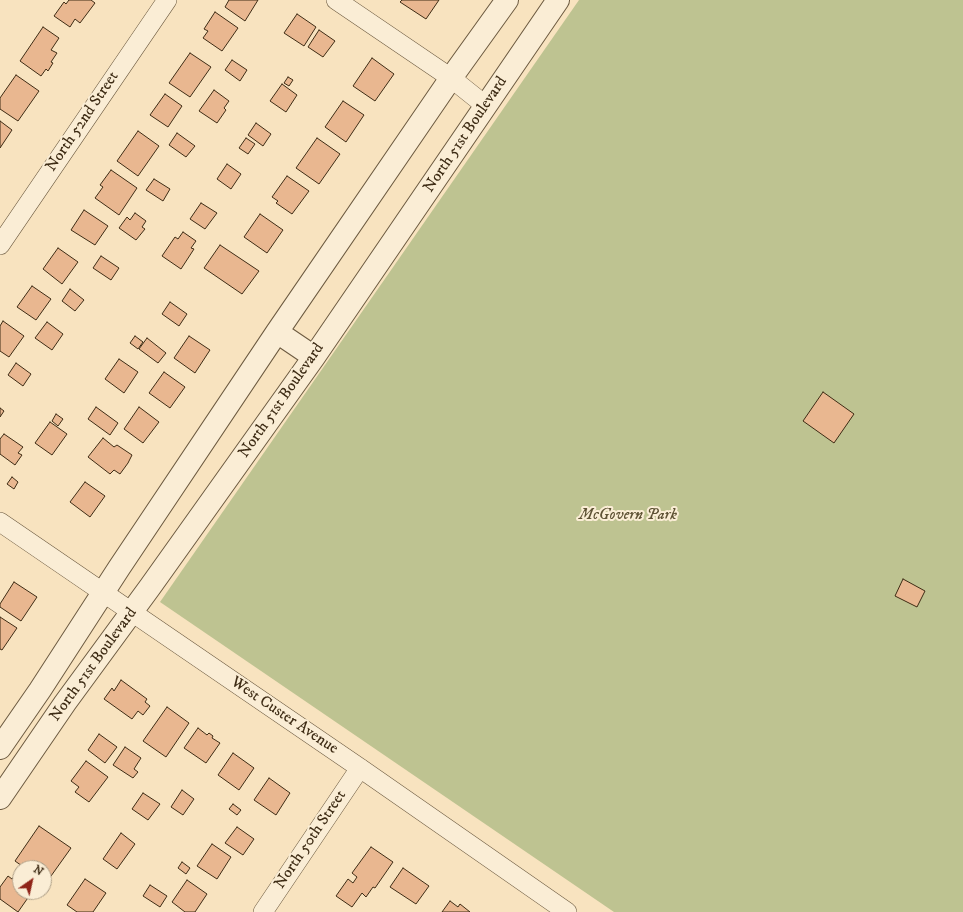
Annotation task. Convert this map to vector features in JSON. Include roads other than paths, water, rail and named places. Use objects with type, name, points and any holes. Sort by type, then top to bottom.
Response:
[{"type":"street","name":"North 52nd Street","points":[[0,245],[167,0]]},
{"type":"street","points":[[336,0],[451,78],[486,106]]},
{"type":"street","name":"North 51st Boulevard","points":[[0,748],[277,332],[451,78],[507,0]]},
{"type":"street","name":"North 51st Boulevard","points":[[0,798],[65,703],[132,612],[314,357],[486,106],[551,3]]},
{"type":"street","points":[[277,332],[314,357]]},
{"type":"street","name":"West Custer Avenue","points":[[0,522],[360,768],[567,912]]},
{"type":"street","name":"North 50th Street","points":[[262,912],[360,768]]},
{"type":"park label","name":"McGovern Park","points":[[628,516]]}]
